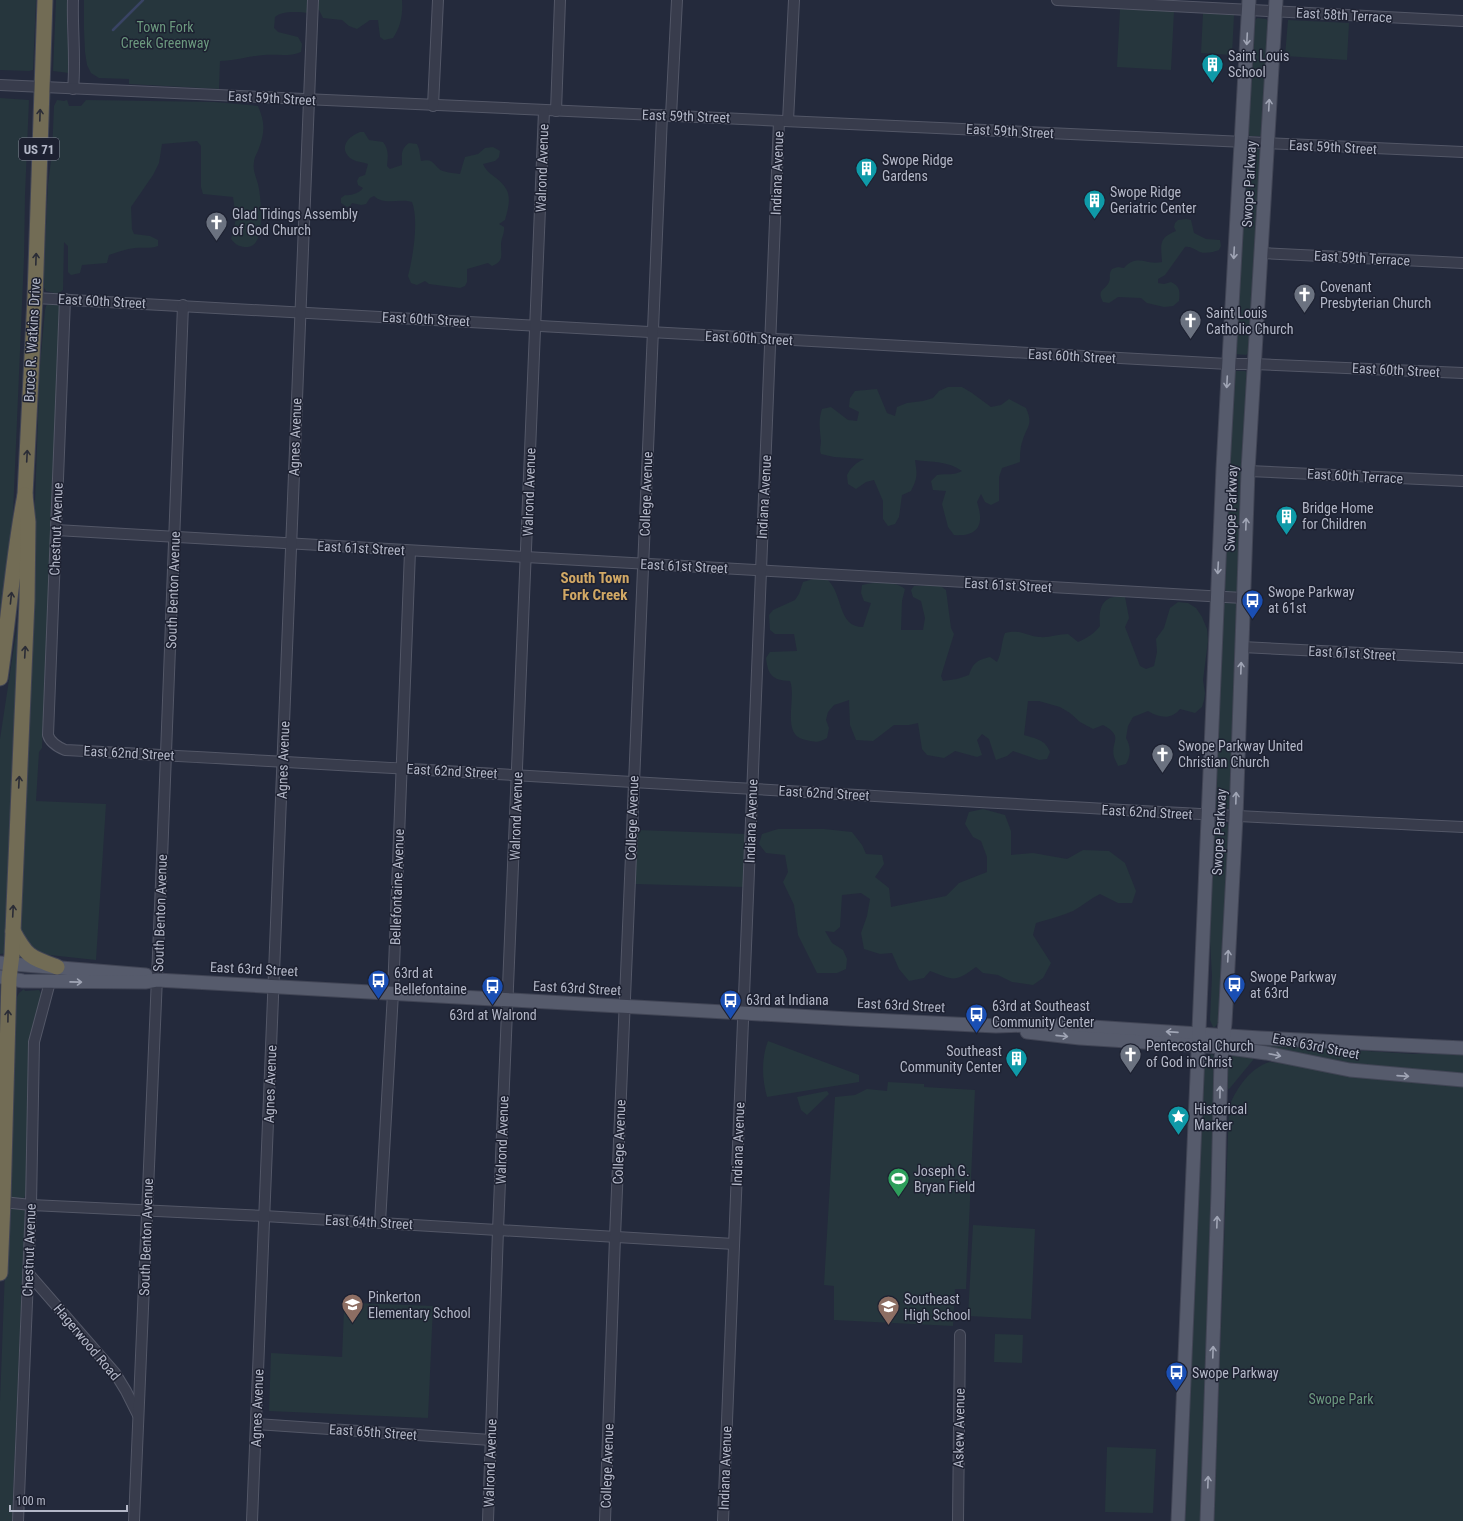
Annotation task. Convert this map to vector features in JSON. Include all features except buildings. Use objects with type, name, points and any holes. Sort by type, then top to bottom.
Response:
[{"type":"highway","name":"Bruce R. Watkins Drive","points":[[0,678],[19,525],[25,495],[35,298],[45,0]]},
{"type":"highway","points":[[0,1273],[3,1202],[5,971],[12,931],[28,600],[28,522],[25,495]]},
{"type":"highway","points":[[12,931],[25,952],[38,960],[57,967]]},
{"type":"main road","name":"Swope Parkway","points":[[1178,1521],[1217,596],[1228,364],[1249,5]]},
{"type":"main road","name":"Swope Parkway","points":[[1207,1521],[1223,1041],[1236,817],[1248,471],[1275,6]]},
{"type":"main road","name":"East 63rd Street","points":[[5,971],[57,967],[145,975],[157,980]]},
{"type":"main road","name":"East 63rd Street","points":[[5,971],[23,981],[145,982],[157,980],[625,1007],[996,1026],[1085,1026],[1223,1041],[1273,1039],[1463,1048]]},
{"type":"main road","name":"East 63rd Street","points":[[1223,1041],[1266,1053],[1350,1070],[1463,1080]]},
{"type":"street","points":[[73,0],[72,30],[75,72],[74,89]]},
{"type":"street","name":"Agnes Avenue","points":[[252,1521],[314,0]]},
{"type":"street","points":[[433,106],[438,0]]},
{"type":"street","name":"Walrond Avenue","points":[[556,111],[560,0]]},
{"type":"street","name":"College Avenue","points":[[605,1521],[615,1236],[653,333],[667,116],[677,0]]},
{"type":"street","name":"Indiana Avenue","points":[[723,1521],[771,340],[783,121],[794,0]]},
{"type":"street","name":"East 58th Terrace","points":[[1057,0],[1275,6],[1463,21]]},
{"type":"street","name":"East 59th Street","points":[[0,86],[1463,152]]},
{"type":"street","name":"Walrond Avenue","points":[[488,1521],[498,1230],[544,111]]},
{"type":"street","name":"East 59th Terrace","points":[[1260,253],[1463,263]]},
{"type":"street","name":"East 60th Street","points":[[35,298],[536,325],[771,340],[1228,364],[1463,373]]},
{"type":"street","name":"Chestnut Avenue","points":[[65,299],[48,735],[53,743],[65,750]]},
{"type":"street","name":"South Benton Avenue","points":[[134,1521],[183,306]]},
{"type":"street","name":"East 60th Terrace","points":[[1248,471],[1463,481]]},
{"type":"street","name":"East 61st Street","points":[[56,530],[1243,598]]},
{"type":"street","name":"Bellefontaine Avenue","points":[[380,1223],[393,993],[410,551]]},
{"type":"street","name":"East 61st Street","points":[[1242,648],[1463,658]]},
{"type":"street","name":"East 62nd Street","points":[[65,750],[517,774],[1236,817],[1463,827]]},
{"type":"street","name":"Chestnut Avenue","points":[[18,1521],[31,1205],[34,1042],[50,982]]},
{"type":"street","name":"East 64th Street","points":[[3,1202],[31,1205],[264,1216],[734,1244]]},
{"type":"street","name":"Hagerwood Road","points":[[28,1273],[115,1373],[139,1415]]},
{"type":"street","name":"Askew Avenue","points":[[958,1521],[960,1335]]},
{"type":"street","name":"East 65th Street","points":[[256,1424],[491,1440]]},
{"type":"green space","points":[[0,0],[36,0],[33,70],[0,70]]},
{"type":"green space","points":[[56,0],[68,0],[67,32],[70,62],[69,73],[53,71]]},
{"type":"green space","name":"Town Fork Creek Greenway","points":[[84,0],[402,0],[402,10],[400,25],[396,34],[393,38],[384,40],[380,37],[378,20],[370,20],[357,29],[349,26],[342,20],[323,18],[319,10],[310,7],[309,13],[282,13],[275,17],[274,28],[278,32],[298,37],[302,44],[301,52],[297,54],[253,56],[220,61],[219,89],[129,84],[129,79],[99,78],[91,73],[87,65],[85,52]]},
{"type":"green space","points":[[1120,9],[1174,11],[1171,70],[1117,67]]},
{"type":"green space","points":[[1203,13],[1234,15],[1232,55],[1201,53]]},
{"type":"green space","points":[[1257,18],[1266,19],[1269,22],[1262,133],[1260,136],[1250,136],[1248,133],[1254,22]]},
{"type":"green space","points":[[1288,20],[1349,23],[1347,60],[1285,56]]},
{"type":"green space","points":[[0,98],[29,100],[11,560],[0,644]]},
{"type":"green space","points":[[57,100],[67,100],[69,106],[81,106],[86,100],[215,102],[258,106],[262,117],[263,127],[262,137],[254,166],[254,173],[261,203],[261,223],[257,240],[253,245],[247,247],[234,243],[231,239],[236,219],[233,197],[203,194],[201,187],[201,146],[197,141],[162,144],[159,163],[153,175],[131,207],[132,229],[134,234],[150,236],[158,240],[158,246],[132,248],[109,255],[107,263],[82,265],[80,273],[71,275],[68,272],[68,246],[64,242],[63,290],[58,294],[46,291],[43,286],[48,184],[52,153],[54,106]]},
{"type":"green space","points":[[360,132],[364,132],[369,140],[383,142],[388,156],[387,166],[390,169],[402,165],[403,150],[409,143],[417,144],[421,161],[429,160],[440,170],[460,174],[465,157],[478,154],[485,148],[493,147],[500,151],[499,157],[495,161],[483,164],[505,188],[509,197],[505,220],[499,224],[504,227],[500,260],[492,266],[488,263],[467,269],[467,282],[465,286],[460,288],[429,284],[425,281],[417,285],[411,283],[408,276],[412,259],[415,228],[412,202],[382,201],[374,196],[370,198],[366,204],[361,205],[352,203],[347,207],[341,203],[341,198],[345,195],[355,194],[363,188],[358,185],[357,181],[359,177],[365,175],[368,164],[350,158],[345,150],[346,142],[352,136]]},
{"type":"green space","points":[[1248,148],[1258,148],[1261,151],[1249,352],[1246,355],[1235,354]]},
{"type":"green space","points":[[1178,220],[1191,220],[1194,233],[1206,239],[1220,240],[1221,246],[1219,250],[1207,253],[1202,253],[1185,247],[1165,275],[1158,279],[1158,283],[1164,284],[1171,282],[1178,287],[1179,301],[1173,306],[1164,307],[1147,303],[1141,298],[1118,297],[1109,303],[1103,302],[1100,295],[1102,290],[1109,282],[1112,269],[1118,267],[1124,268],[1133,261],[1152,263],[1162,262],[1161,247],[1163,239],[1176,231],[1174,227]]},
{"type":"green space","points":[[48,304],[59,305],[60,309],[42,748],[39,752],[36,801],[106,804],[96,960],[40,954],[25,945],[19,933],[40,366],[45,310]]},
{"type":"green space","points":[[1234,371],[1245,371],[1248,374],[1238,591],[1227,592],[1224,587]]},
{"type":"green space","points":[[948,387],[962,387],[991,407],[1001,405],[1009,399],[1026,408],[1029,421],[1021,445],[1020,462],[1002,468],[999,477],[999,501],[991,505],[985,502],[981,494],[977,502],[980,522],[975,531],[970,534],[954,535],[948,527],[942,504],[946,491],[933,490],[931,481],[937,475],[953,474],[962,471],[951,465],[915,460],[915,482],[911,491],[902,495],[899,517],[895,524],[888,526],[883,519],[883,501],[874,480],[866,482],[856,489],[848,484],[847,475],[854,465],[864,459],[834,457],[821,454],[820,421],[822,409],[831,407],[848,420],[857,421],[859,412],[849,407],[850,398],[855,391],[877,389],[887,413],[895,416],[897,407],[907,403],[933,398],[939,391]]},
{"type":"green space","points":[[813,579],[827,579],[836,593],[849,622],[855,626],[863,627],[871,603],[864,601],[861,593],[862,585],[873,583],[890,583],[901,586],[905,589],[902,601],[901,630],[923,630],[925,618],[921,601],[913,597],[911,590],[914,586],[939,585],[946,590],[951,628],[954,634],[941,676],[943,681],[969,675],[974,665],[982,659],[990,657],[997,662],[1005,633],[1019,632],[1043,637],[1068,634],[1078,642],[1093,634],[1100,626],[1100,613],[1104,603],[1107,600],[1118,597],[1125,597],[1129,618],[1125,627],[1140,666],[1146,669],[1154,666],[1157,652],[1156,639],[1164,628],[1170,608],[1178,602],[1188,603],[1196,608],[1207,629],[1208,641],[1203,680],[1205,693],[1202,707],[1195,713],[1180,709],[1177,713],[1165,717],[1148,711],[1133,717],[1128,726],[1126,738],[1130,748],[1129,757],[1126,764],[1118,766],[1113,752],[1115,736],[1110,729],[1103,725],[1093,729],[1080,722],[1060,707],[1039,701],[1028,701],[1024,735],[1040,740],[1046,744],[1050,752],[1047,759],[1039,760],[1013,751],[1007,756],[996,760],[989,739],[982,734],[977,740],[982,755],[977,757],[955,751],[944,758],[927,755],[922,749],[918,723],[909,725],[894,725],[873,741],[856,740],[850,725],[849,700],[834,705],[828,712],[826,720],[829,728],[827,738],[817,742],[806,740],[798,737],[791,724],[792,688],[790,681],[772,676],[768,669],[766,658],[770,652],[797,651],[794,634],[775,634],[770,630],[769,615],[773,610],[795,600],[799,594],[803,582]]},
{"type":"green space","points":[[21,601],[7,953],[0,954],[0,739]]},
{"type":"green space","points":[[1225,603],[1235,603],[1238,605],[1238,608],[1229,807],[1227,809],[1218,809],[1215,807],[1223,608]]},
{"type":"green space","points":[[983,809],[1005,815],[1011,831],[1011,855],[1033,853],[1067,859],[1083,850],[1109,851],[1125,863],[1136,891],[1132,903],[1118,903],[1100,894],[1073,911],[1036,923],[1033,935],[1051,963],[1043,978],[1033,985],[1012,982],[998,975],[983,973],[976,967],[958,978],[949,978],[930,971],[924,978],[909,981],[899,969],[892,953],[880,954],[864,949],[861,933],[867,916],[870,899],[861,893],[842,895],[840,927],[834,932],[825,931],[832,943],[843,950],[847,959],[846,969],[837,973],[817,973],[798,935],[794,905],[783,882],[788,872],[785,855],[766,853],[759,844],[762,834],[778,829],[824,829],[852,832],[862,845],[866,854],[882,855],[884,864],[875,877],[889,888],[891,907],[946,896],[959,883],[987,872],[987,857],[981,841],[973,837],[965,824],[969,812]]},
{"type":"green space","points":[[1216,821],[1227,823],[1229,828],[1221,1013],[1219,1022],[1215,1027],[1213,1027],[1210,1020],[1212,976],[1210,941],[1214,824]]},
{"type":"green space","points":[[637,830],[745,834],[743,887],[635,884]]},
{"type":"green space","points":[[24,989],[25,991],[39,990],[42,995],[28,1130],[26,1194],[24,1198],[18,1199],[11,1197],[16,999],[19,993]]},
{"type":"green space","points":[[768,1041],[859,1075],[859,1082],[767,1097],[764,1083],[763,1062]]},
{"type":"green space","points":[[1240,1043],[1415,1054],[1463,1052],[1463,1074],[1372,1068]]},
{"type":"green space","points":[[1211,1054],[1215,1059],[1213,1100],[1216,1144],[1200,1521],[1185,1521],[1204,1061],[1206,1056]]},
{"type":"green space","points":[[1228,1054],[1254,1058],[1227,1090]]},
{"type":"green space","name":"Swope Park","points":[[1270,1062],[1463,1084],[1463,1521],[1214,1521],[1229,1107],[1245,1079],[1257,1068]]},
{"type":"green space","name":"Joseph G. Bryan Field","points":[[888,1082],[924,1084],[924,1087],[975,1090],[966,1289],[955,1289],[953,1326],[834,1320],[834,1286],[824,1285],[835,1097],[855,1095],[867,1089],[887,1091]]},
{"type":"green space","points":[[827,1091],[829,1094],[807,1115],[801,1110],[797,1097]]},
{"type":"green space","points":[[13,1208],[24,1209],[25,1211],[12,1521],[0,1521],[0,1402],[7,1217],[9,1211]]},
{"type":"green space","points":[[973,1225],[1035,1229],[1031,1319],[968,1316]]},
{"type":"green space","points":[[357,1303],[433,1306],[428,1418],[269,1411],[271,1353],[342,1357],[344,1310],[357,1310]]},
{"type":"green space","points":[[995,1334],[1023,1335],[1022,1363],[994,1362]]},
{"type":"green space","points":[[1107,1447],[1156,1449],[1153,1513],[1105,1512]]},
{"type":"waterway","points":[[113,30],[143,0]]},
{"type":"place","name":"Saint Louis School","points":[[1213,84]]},
{"type":"place","name":"Swope Ridge Gardens","points":[[866,188]]},
{"type":"place","name":"Swope Ridge Geriatric Center","points":[[1094,220]]},
{"type":"place","name":"Glad Tidings Assembly of God Church","points":[[217,242]]},
{"type":"place","name":"Covenant Presbyterian Church","points":[[1305,314]]},
{"type":"place","name":"Saint Louis Catholic Church","points":[[1190,340]]},
{"type":"place","name":"Bridge Home for Children","points":[[1287,536]]},
{"type":"place","name":"Swope Parkway at 61st","points":[[1252,620]]},
{"type":"place","name":"Swope Parkway United Christian Church","points":[[1163,774]]},
{"type":"place","name":"63rd at Bellefontaine","points":[[379,1000]]},
{"type":"place","name":"Swope Parkway at 63rd","points":[[1235,1004]]},
{"type":"place","name":"63rd at Walrond","points":[[493,1006]]},
{"type":"place","name":"63rd at Indiana","points":[[730,1020]]},
{"type":"place","name":"63rd at Southeast Community Center","points":[[976,1034]]},
{"type":"place","name":"Pentecostal Church of God in Christ","points":[[1130,1074]]},
{"type":"place","name":"Southeast Community Center","points":[[1017,1078]]},
{"type":"place","name":"Historical Marker","points":[[1179,1136]]},
{"type":"place","name":"Joseph G. Bryan Field","points":[[899,1198]]},
{"type":"place","name":"Pinkerton Elementary School","points":[[352,1324]]},
{"type":"place","name":"Southeast High School","points":[[889,1326]]},
{"type":"place","name":"Swope Parkway","points":[[1176,1392]]},
{"type":"district","name":"South Town Fork Creek","points":[[595,586]]}]
